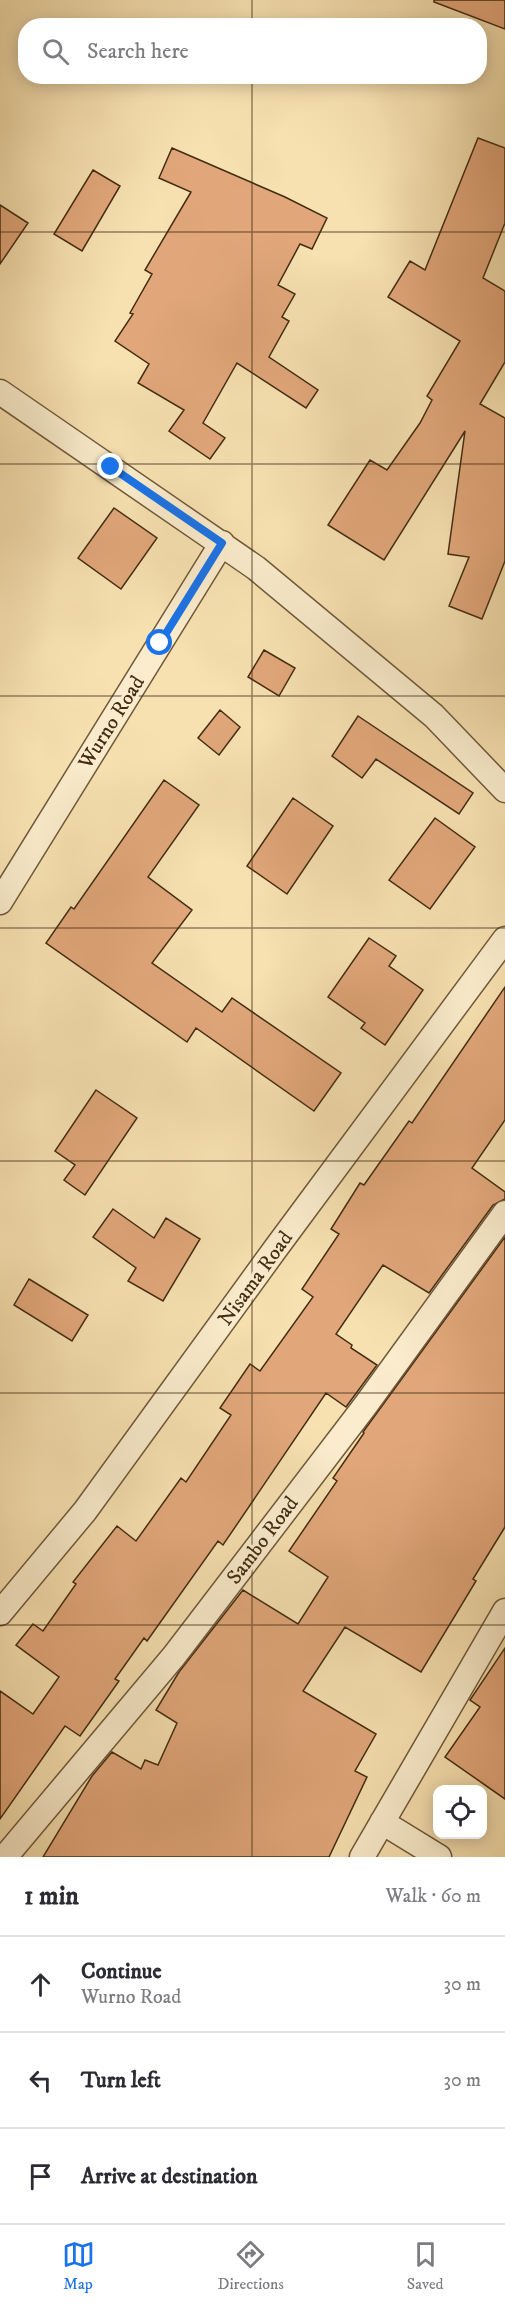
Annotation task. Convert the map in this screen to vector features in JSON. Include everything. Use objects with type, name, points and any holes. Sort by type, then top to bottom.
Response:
[{"type":"street","points":[[0,392],[256,568],[434,716],[505,790]]},
{"type":"street","name":"Wurno Road","points":[[0,902],[222,543]]},
{"type":"street","name":"Nisama Road","points":[[0,1613],[86,1511],[269,1258],[505,939]]},
{"type":"street","name":"Sambo Road","points":[[5,1857],[174,1656],[365,1406],[505,1213]]},
{"type":"street","points":[[362,1857],[505,1611]]},
{"type":"street","points":[[382,1822],[439,1857]]},
{"type":"building","points":[[434,0],[505,0],[505,29],[487,22],[487,18],[476,18],[434,2]]},
{"type":"building","points":[[478,138],[505,148],[505,223],[483,278],[505,291],[505,362],[480,404],[505,418],[505,561],[482,619],[449,606],[469,557],[448,554],[465,431],[384,560],[328,525],[370,460],[387,470],[420,423],[432,400],[427,396],[460,341],[388,297],[410,261],[425,270]]},
{"type":"building","points":[[172,148],[285,197],[327,218],[312,249],[300,244],[278,285],[295,294],[282,317],[289,321],[269,357],[318,390],[306,408],[237,363],[203,423],[225,438],[210,459],[169,431],[184,410],[138,383],[149,364],[115,341],[133,314],[130,313],[152,274],[145,270],[191,192],[159,178]]},
{"type":"building","points":[[93,170],[120,186],[82,251],[54,234]]},
{"type":"building","points":[[0,205],[28,223],[0,264]]},
{"type":"building","points":[[114,508],[157,538],[121,589],[78,558]]},
{"type":"building","points":[[264,650],[295,668],[279,696],[248,677]]},
{"type":"building","points":[[220,710],[240,727],[219,755],[198,738]]},
{"type":"building","points":[[358,716],[473,793],[459,814],[376,759],[362,778],[332,756]]},
{"type":"building","points":[[164,780],[199,805],[148,877],[192,910],[152,963],[222,1012],[232,998],[341,1073],[314,1111],[196,1028],[187,1042],[46,943],[71,907],[74,909]]},
{"type":"building","points":[[293,798],[333,826],[287,894],[247,866]]},
{"type":"building","points":[[435,818],[475,847],[430,909],[389,880]]},
{"type":"building","points":[[369,938],[396,956],[389,966],[423,990],[385,1045],[361,1028],[365,1023],[328,997]]},
{"type":"building","points":[[505,987],[505,1120],[472,1168],[505,1192],[505,1199],[493,1205],[429,1293],[383,1265],[336,1334],[352,1345],[351,1348],[377,1365],[346,1407],[326,1393],[223,1545],[218,1541],[147,1641],[144,1638],[115,1679],[119,1681],[80,1736],[65,1726],[0,1819],[0,1691],[33,1714],[59,1677],[16,1645],[33,1624],[43,1631],[76,1584],[73,1582],[117,1526],[136,1541],[181,1478],[186,1482],[231,1415],[220,1408],[250,1364],[260,1371],[313,1297],[302,1289],[339,1234],[331,1229],[360,1183],[364,1185],[409,1121],[412,1123]]},
{"type":"building","points":[[96,1090],[137,1118],[85,1195],[64,1180],[75,1165],[55,1151]]},
{"type":"building","points":[[113,1209],[154,1238],[166,1218],[200,1239],[163,1301],[128,1281],[136,1268],[93,1237]]},
{"type":"building","points":[[505,1237],[505,1527],[473,1579],[476,1581],[421,1672],[345,1627],[303,1691],[376,1734],[355,1771],[367,1777],[329,1857],[43,1857],[92,1776],[112,1752],[141,1769],[145,1760],[158,1765],[177,1723],[156,1710],[179,1672],[243,1590],[298,1624],[328,1577],[289,1551],[337,1481],[333,1478],[363,1432]]},
{"type":"building","points":[[29,1279],[88,1315],[72,1341],[14,1305]]},
{"type":"building","points":[[505,1648],[505,1799],[445,1757],[480,1707],[470,1700]]},
{"type":"route","points":[[111,467],[222,543],[160,643]]}]
